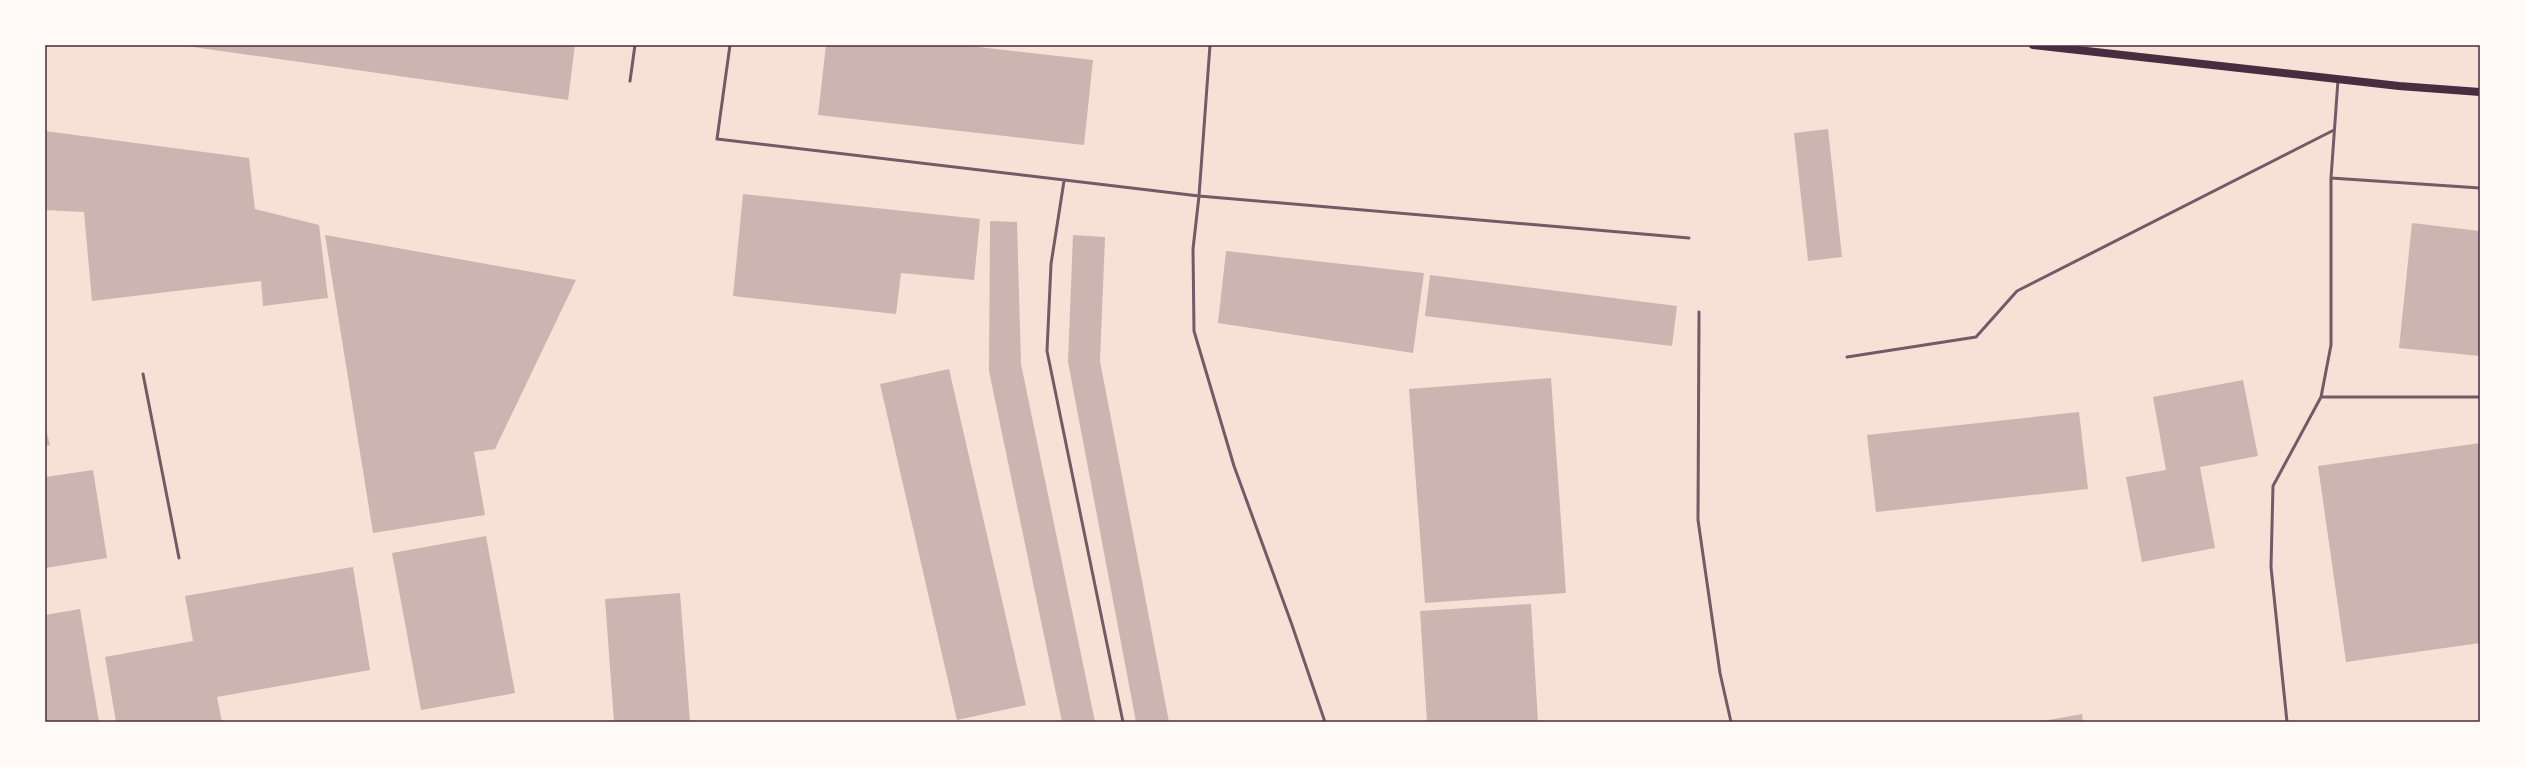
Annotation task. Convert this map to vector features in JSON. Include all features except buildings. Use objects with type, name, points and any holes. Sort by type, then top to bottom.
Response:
[{"type":"main road","points":[[2034,45],[2480,92]]},
{"type":"lane","points":[[630,81],[635,45]]},
{"type":"lane","points":[[730,45],[717,139],[1198,196],[1689,238]]},
{"type":"lane","points":[[1210,45],[1193,248],[1194,331],[1234,466],[1292,625],[1325,722]]},
{"type":"lane","points":[[2287,722],[2271,567],[2273,486],[2321,397],[2331,345],[2331,178],[2338,78]]},
{"type":"lane","points":[[1847,356],[1976,336],[2017,291],[2334,130]]},
{"type":"lane","points":[[2331,178],[2480,188]]},
{"type":"lane","points":[[1064,180],[1051,264],[1047,351],[1123,722]]},
{"type":"lane","points":[[1699,312],[1698,520],[1720,673],[1731,722]]},
{"type":"lane","points":[[143,374],[179,558]]},
{"type":"lane","points":[[2321,397],[2480,397]]}]
